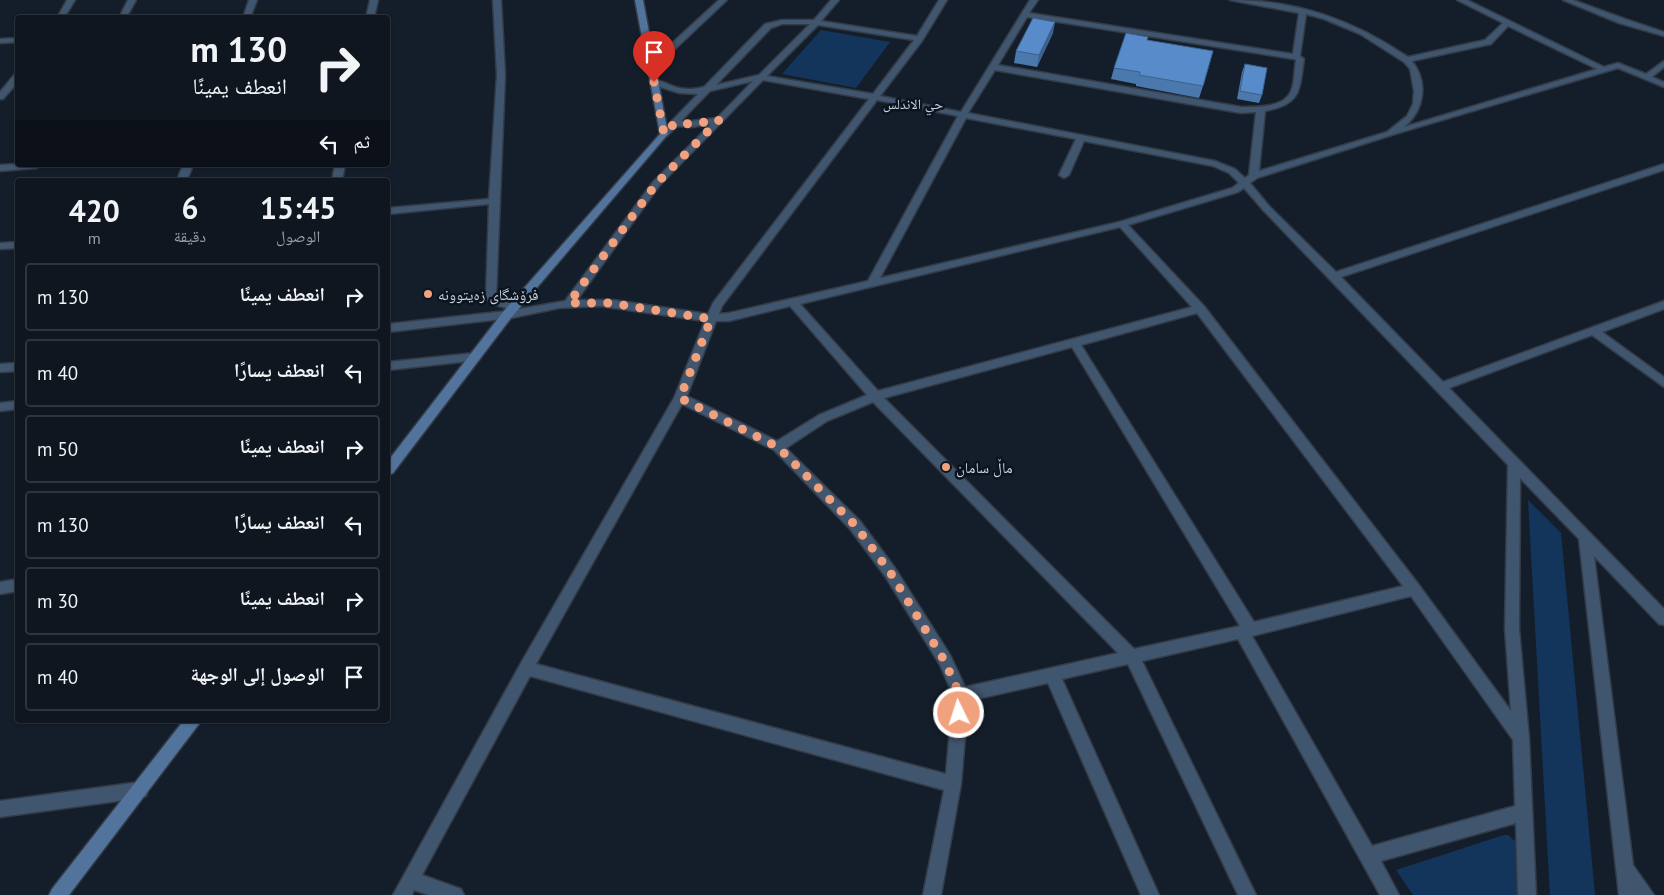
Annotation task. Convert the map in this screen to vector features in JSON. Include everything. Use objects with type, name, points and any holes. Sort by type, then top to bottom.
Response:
[{"type":"main road","points":[[390,467],[511,311],[664,134],[639,0]]},
{"type":"main road","points":[[58,895],[192,723]]},
{"type":"street","points":[[62,15],[71,0]]},
{"type":"street","points":[[124,15],[132,0]]},
{"type":"street","points":[[247,15],[253,0]]},
{"type":"street","points":[[371,15],[374,0]]},
{"type":"street","points":[[497,0],[501,75],[491,298],[511,311]]},
{"type":"street","points":[[651,67],[724,0]]},
{"type":"street","points":[[569,303],[656,184],[816,22],[835,0]]},
{"type":"street","points":[[455,895],[407,888],[526,668],[680,398],[717,305],[919,39],[943,0]]},
{"type":"street","points":[[873,282],[963,115],[1034,0]]},
{"type":"street","points":[[1234,0],[1303,11],[1344,23],[1388,46],[1408,60],[1414,69],[1417,80],[1417,104],[1411,117],[1390,134]]},
{"type":"street","points":[[1461,0],[1603,69]]},
{"type":"street","points":[[1567,0],[1622,21],[1664,34]]},
{"type":"street","points":[[1296,57],[1303,11]]},
{"type":"street","points":[[994,67],[1219,108],[1241,110],[1261,109],[1286,102],[1293,97],[1296,90],[1300,59],[1296,57],[1026,15]]},
{"type":"street","points":[[664,134],[768,26],[782,22],[816,22],[919,39]]},
{"type":"street","points":[[1408,60],[1488,42],[1507,23]]},
{"type":"street","points":[[0,41],[15,40]]},
{"type":"street","points":[[390,328],[569,303],[610,303],[711,319],[729,317],[1122,224],[1222,194],[1250,179],[1390,134],[1618,65],[1664,85]]},
{"type":"street","points":[[1647,77],[1663,66]]},
{"type":"street","points":[[654,82],[679,91],[706,91],[762,77],[1215,164],[1250,179],[1266,208],[1334,276],[1664,619]]},
{"type":"street","points":[[0,97],[4,89],[15,79]]},
{"type":"street","points":[[1250,179],[1261,109]]},
{"type":"street","points":[[675,123],[692,124],[719,120]]},
{"type":"street","points":[[1064,175],[1081,138]]},
{"type":"street","points":[[0,168],[15,167]]},
{"type":"street","points":[[1334,276],[1664,167]]},
{"type":"street","points":[[390,211],[494,202]]},
{"type":"street","points":[[1122,224],[1200,309],[1414,589],[1520,738]]},
{"type":"street","points":[[0,246],[15,244]]},
{"type":"street","points":[[792,301],[876,396],[1132,657],[1247,895]]},
{"type":"street","points":[[1441,387],[1595,332],[1664,304]]},
{"type":"street","points":[[778,447],[823,418],[876,396],[1200,309]]},
{"type":"street","points":[[1595,332],[1664,383]]},
{"type":"street","points":[[1074,342],[1246,631],[1390,895]]},
{"type":"street","points":[[390,366],[475,357]]},
{"type":"street","points":[[0,368],[15,367]]},
{"type":"street","points":[[680,398],[778,447],[855,525],[890,572],[944,660],[960,695],[953,784],[932,895]]},
{"type":"street","points":[[0,407],[15,405]]},
{"type":"street","points":[[1514,462],[1512,629],[1520,738],[1527,895]]},
{"type":"street","points":[[1585,536],[1628,895]]},
{"type":"street","points":[[0,588],[15,586]]},
{"type":"street","points":[[960,695],[1246,631],[1414,589]]},
{"type":"street","points":[[526,668],[953,784]]},
{"type":"street","points":[[1052,675],[1150,895]]},
{"type":"street","points":[[0,809],[140,790]]},
{"type":"street","points":[[1368,856],[1522,812]]},
{"type":"street","points":[[1625,869],[1644,895]]},
{"type":"shaded area","points":[[821,30],[890,42],[856,88],[782,74]]},
{"type":"shaded area","points":[[1528,500],[1561,533],[1595,895],[1550,895]]},
{"type":"shaded area","points":[[1508,835],[1518,844],[1521,895],[1413,895],[1396,870]]},
{"type":"building","points":[[1033,18],[1055,22],[1039,55],[1016,51]]},
{"type":"building","points":[[1126,33],[1148,37],[1147,40],[1213,51],[1203,86],[1139,75],[1140,72],[1114,68]]},
{"type":"building","points":[[1245,64],[1267,68],[1262,95],[1240,91]]},
{"type":"place","name":"فرۆشگای زەیتوونە","points":[[428,294]]},
{"type":"place","name":"ماڵ سامان","points":[[946,467]]},
{"type":"district","name":"حي الاندلس","points":[[913,104]]},
{"type":"route","points":[[654,82],[664,134],[675,123],[692,124],[719,120],[656,184],[569,303],[610,303],[711,319],[680,398],[778,447],[855,525],[890,572],[944,660],[960,695],[959,713]]}]
